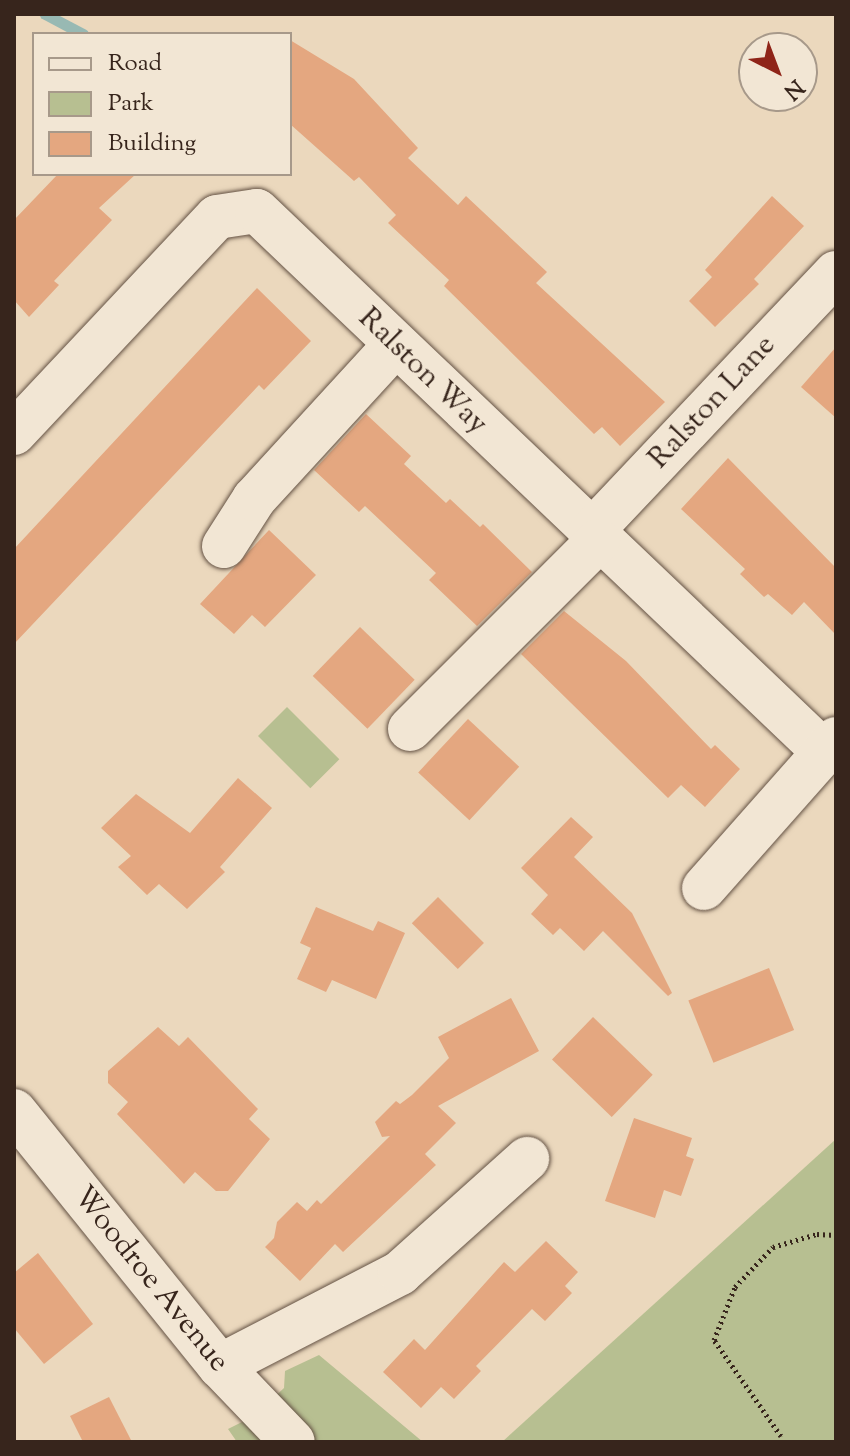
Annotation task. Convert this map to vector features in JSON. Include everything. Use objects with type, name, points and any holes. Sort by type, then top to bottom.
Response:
[{"type":"street","name":"Ralston Way","points":[[14,433],[217,217],[257,211],[594,537],[829,745]]},
{"type":"street","name":"Ralston Lane","points":[[410,729],[594,537],[836,273]]},
{"type":"street","points":[[224,546],[254,499],[395,345]]},
{"type":"street","points":[[704,888],[829,745]]},
{"type":"street","name":"Woodroe Avenue","points":[[14,1111],[220,1366],[293,1442]]},
{"type":"street","points":[[220,1366],[400,1273],[527,1159]]},
{"type":"path","points":[[780,1442],[781,1436],[714,1340],[735,1287],[773,1247],[817,1234],[836,1235]]},
{"type":"green space","points":[[287,707],[339,759],[310,788],[258,736]]},
{"type":"green space","points":[[836,1139],[836,1442],[502,1442]]},
{"type":"green space","points":[[319,1355],[423,1442],[237,1442],[228,1429],[254,1416],[284,1388],[285,1371]]},
{"type":"building","points":[[292,41],[354,79],[418,148],[408,158],[458,205],[466,196],[547,272],[536,283],[665,402],[620,446],[602,427],[594,434],[444,286],[449,280],[388,223],[396,215],[359,177],[354,181],[292,126]]},
{"type":"building","points":[[56,176],[134,176],[99,208],[112,220],[54,281],[59,285],[29,317],[14,300],[14,220]]},
{"type":"building","points":[[772,196],[804,226],[754,279],[759,284],[715,327],[689,301],[712,277],[705,270]]},
{"type":"building","points":[[257,288],[311,341],[264,390],[259,385],[14,644],[14,549]]},
{"type":"building","points":[[836,347],[836,418],[801,387]]},
{"type":"building","points":[[366,414],[411,456],[404,464],[446,503],[450,499],[480,527],[483,524],[532,572],[477,626],[429,580],[436,573],[365,506],[359,512],[314,470]]},
{"type":"building","points":[[728,458],[836,568],[836,635],[804,602],[792,615],[768,594],[764,597],[740,574],[745,569],[681,509]]},
{"type":"building","points":[[269,530],[316,575],[265,627],[252,615],[234,634],[200,604]]},
{"type":"building","points":[[564,611],[626,661],[711,749],[715,745],[740,769],[705,807],[681,785],[668,798],[521,654]]},
{"type":"building","points":[[360,627],[415,680],[367,729],[313,676]]},
{"type":"building","points":[[468,719],[519,767],[469,820],[418,772]]},
{"type":"building","points":[[238,778],[272,808],[220,867],[225,872],[187,909],[159,884],[147,895],[118,867],[131,856],[101,828],[136,794],[190,833]]},
{"type":"building","points":[[571,817],[593,837],[574,857],[632,913],[672,993],[668,996],[603,931],[584,951],[560,928],[553,935],[531,914],[548,895],[521,868]]},
{"type":"building","points":[[438,897],[484,943],[458,969],[412,923]]},
{"type":"building","points":[[316,907],[373,931],[378,921],[405,933],[376,999],[332,980],[326,992],[297,979],[311,948],[300,943]]},
{"type":"building","points":[[769,968],[794,1030],[713,1063],[688,1001]]},
{"type":"building","points":[[511,998],[539,1051],[438,1106],[456,1123],[425,1154],[436,1165],[343,1252],[335,1244],[300,1281],[265,1247],[274,1238],[277,1222],[297,1202],[307,1211],[317,1200],[321,1204],[390,1136],[382,1137],[375,1122],[396,1101],[400,1104],[412,1095],[449,1058],[438,1037]]},
{"type":"building","points":[[593,1017],[653,1075],[612,1117],[552,1059]]},
{"type":"building","points":[[158,1027],[179,1046],[188,1037],[258,1109],[249,1119],[270,1139],[228,1191],[216,1191],[195,1172],[184,1184],[117,1114],[128,1102],[108,1083],[108,1071]]},
{"type":"building","points":[[634,1118],[692,1138],[686,1156],[694,1159],[681,1196],[664,1190],[655,1218],[605,1201]]},
{"type":"building","points":[[546,1241],[578,1272],[565,1286],[572,1293],[545,1321],[532,1309],[476,1366],[481,1371],[454,1399],[441,1387],[421,1408],[383,1372],[414,1339],[425,1350],[504,1262],[515,1272]]},
{"type":"building","points":[[38,1253],[93,1324],[44,1364],[14,1328],[14,1273]]},
{"type":"building","points":[[109,1397],[132,1442],[83,1442],[70,1416]]},
{"type":"waterway","points":[[45,14],[79,32]]}]
